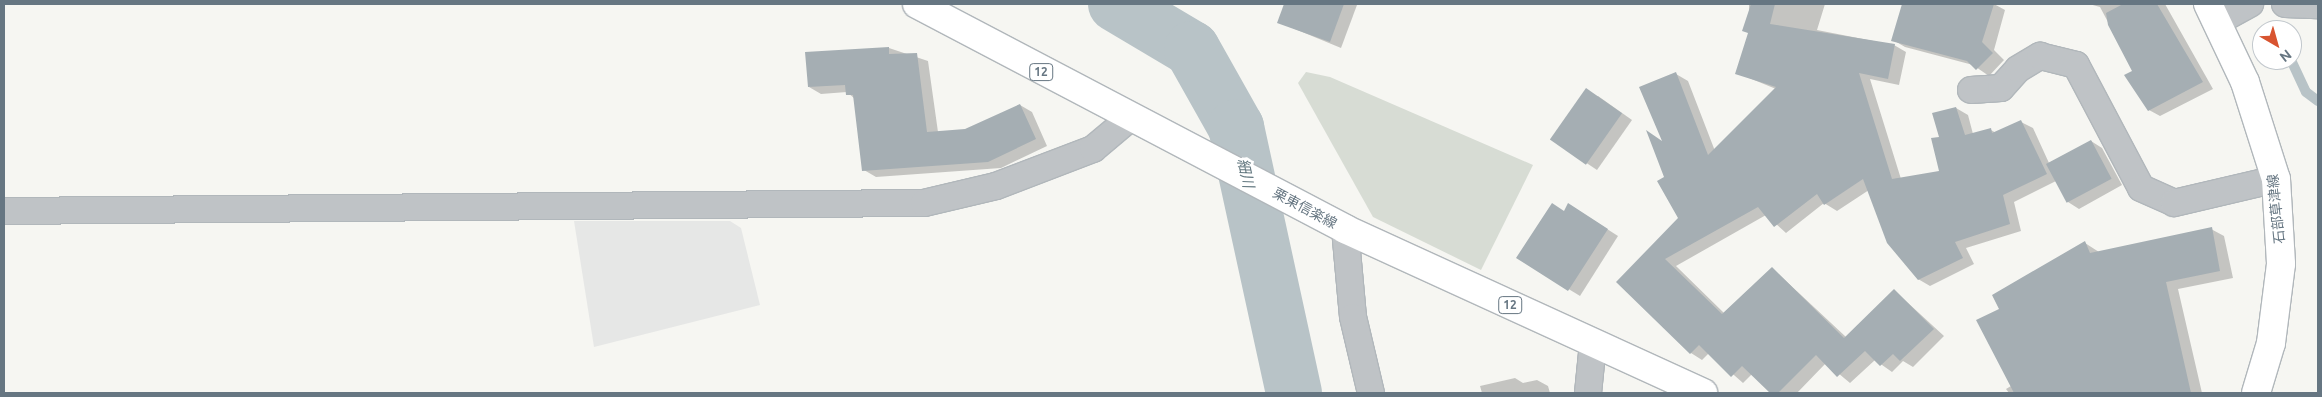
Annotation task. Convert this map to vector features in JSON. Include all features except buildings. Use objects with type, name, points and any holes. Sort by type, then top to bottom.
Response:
[{"type":"main road","name":"栗東信楽線","points":[[917,4],[1130,118],[1345,229],[1703,393]]},
{"type":"main road","name":"石部草津線","points":[[2212,13],[2245,82],[2276,178],[2281,264],[2271,343],[2256,393]]},
{"type":"street","points":[[2212,13],[2250,4]]},
{"type":"street","points":[[2285,4],[2318,5]]},
{"type":"street","points":[[1971,90],[2001,88],[2018,69],[2040,56],[2076,65],[2141,188],[2174,203],[2276,178]]},
{"type":"street","points":[[4,211],[924,203],[996,186],[1093,149],[1130,118]]},
{"type":"street","points":[[1345,229],[1352,317],[1371,393]]},
{"type":"street","points":[[1588,393],[1593,343]]},
{"type":"shaded area","points":[[1306,72],[1330,77],[1533,165],[1481,270],[1373,217],[1298,83]]},
{"type":"shaded area","points":[[574,221],[730,221],[741,228],[760,305],[594,347]]},
{"type":"waterway","name":"細川","points":[[1116,4],[1192,49],[1236,127],[1294,393]]},
{"type":"waterway","points":[[2296,70],[2306,92],[2318,101]]}]
